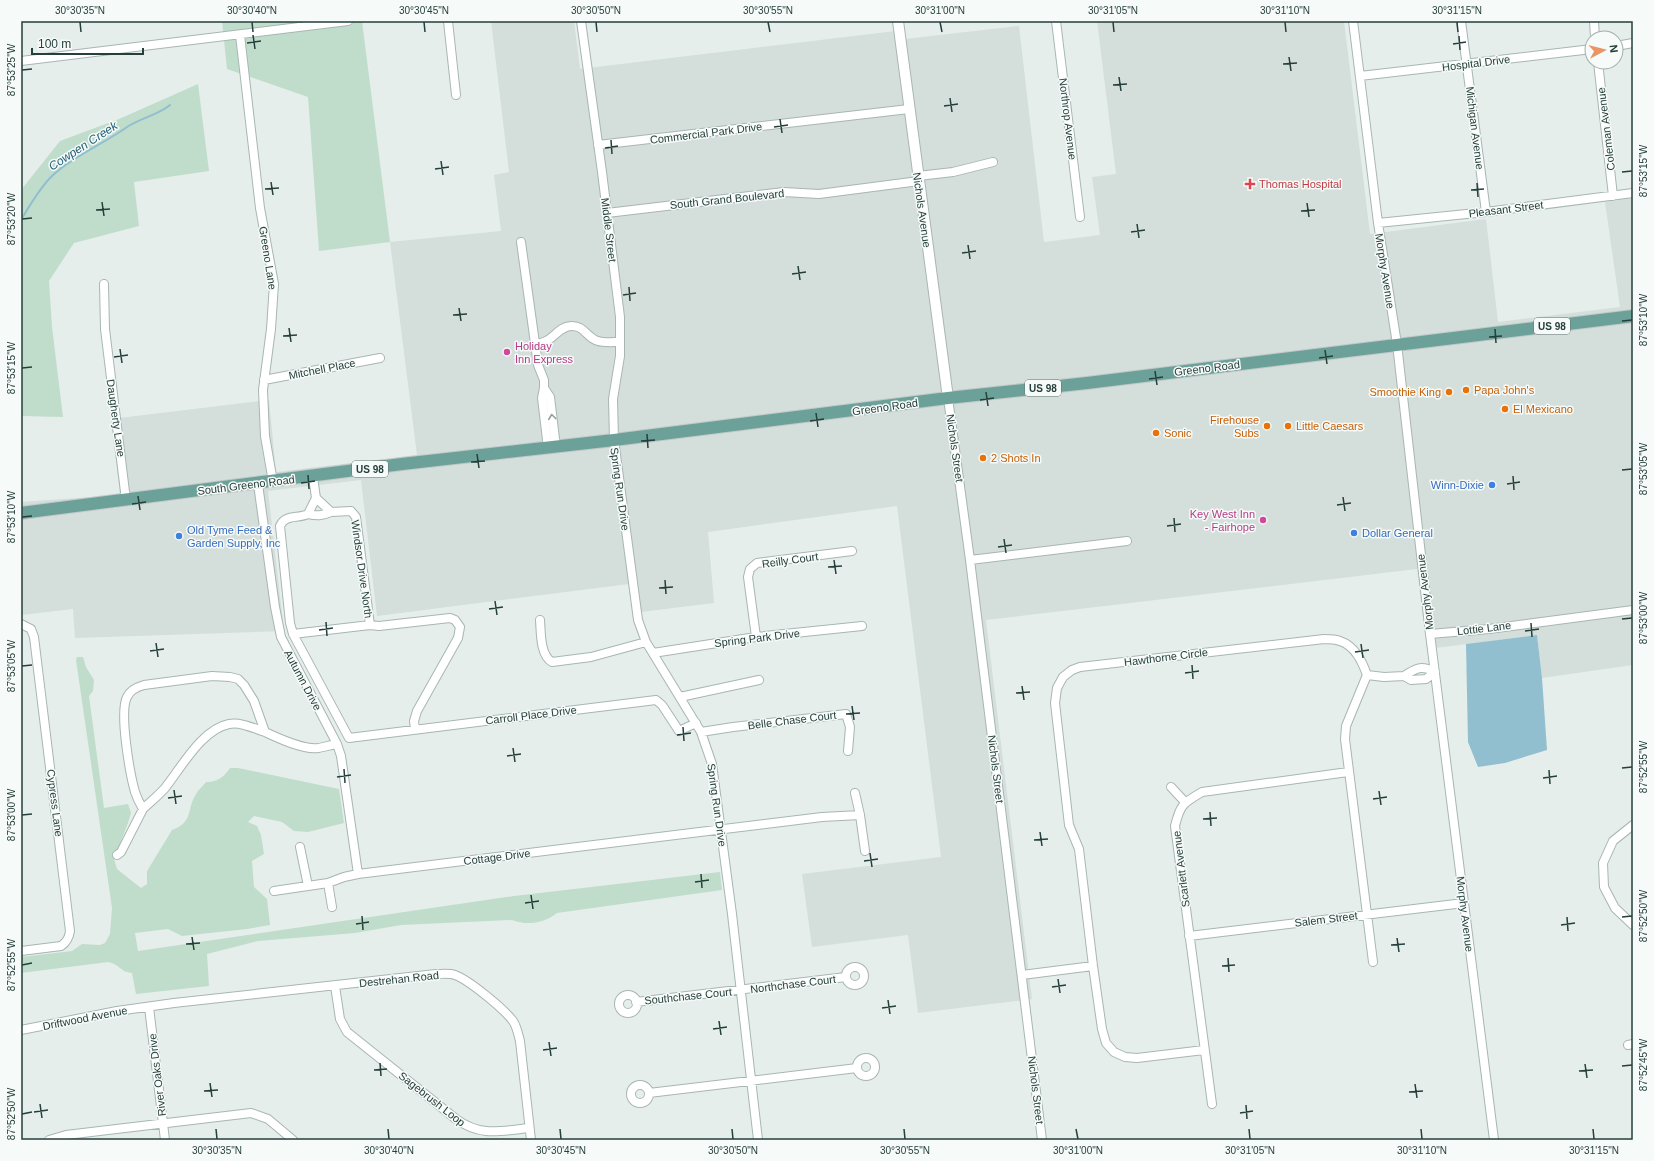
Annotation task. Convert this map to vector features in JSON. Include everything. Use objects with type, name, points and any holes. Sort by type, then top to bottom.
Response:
[{"type":"main road","name":"Greeno Road","points":[[614,440],[948,398],[1087,383],[1633,316]]},
{"type":"main road","name":"South Greeno Road","points":[[21,513],[614,440]]},
{"type":"street","points":[[21,61],[240,35],[306,24],[348,21]]},
{"type":"street","points":[[448,21],[456,95]]},
{"type":"street","name":"Middle Street","points":[[581,21],[620,317],[620,356],[614,394],[614,440]]},
{"type":"street","name":"Nichols Avenue","points":[[898,21],[948,398]]},
{"type":"street","name":"Northrop Avenue","points":[[1056,21],[1080,218]]},
{"type":"street","name":"Morphy Avenue","points":[[1353,21],[1378,223],[1397,344],[1430,634],[1494,1140]]},
{"type":"street","name":"Michigan Avenue","points":[[1461,21],[1486,212]]},
{"type":"street","name":"Greeno Lane","points":[[240,35],[260,208],[274,284],[271,329],[264,380],[264,421],[273,482]]},
{"type":"street","name":"Hospital Drive","points":[[1360,76],[1584,50]]},
{"type":"street","name":"Coleman Avenue","points":[[1599,70],[1613,196]]},
{"type":"street","name":"Commercial Park Drive","points":[[598,145],[909,108]]},
{"type":"street","name":"South Grand Boulevard","points":[[607,213],[784,192],[819,194],[953,172],[993,162]]},
{"type":"street","name":"Pleasant Street","points":[[1378,223],[1486,212],[1633,193]]},
{"type":"street","points":[[521,242],[538,365],[544,380],[544,388],[550,397],[552,447]]},
{"type":"street","name":"Daugherty Lane","points":[[104,284],[106,291],[105,329],[126,500]]},
{"type":"street","points":[[536,344],[546,342],[561,330],[569,326],[577,326],[598,341],[620,342]]},
{"type":"street","name":"Mitchell Place","points":[[264,380],[380,358]]},
{"type":"street","name":"Nichols Street","points":[[948,398],[970,560],[1042,1140]]},
{"type":"street","name":"Spring Run Drive","points":[[614,440],[638,620],[646,642],[701,732],[712,764],[741,990],[758,1140]]},
{"type":"street","points":[[308,514],[316,498],[314,476]]},
{"type":"street","name":"Autumn Drive","points":[[258,484],[275,607],[281,637],[336,744],[343,764],[358,874]]},
{"type":"street","points":[[316,498],[331,512],[323,516],[308,514],[287,518],[282,521],[280,526],[290,623],[293,634],[370,625]]},
{"type":"street","name":"Windsor Drive North","points":[[331,512],[351,511],[356,517],[370,625],[379,626],[450,618],[455,620],[460,627],[458,638],[417,711],[414,721],[415,729]]},
{"type":"street","points":[[970,560],[1127,541]]},
{"type":"street","name":"Reilly Court","points":[[756,637],[748,577],[750,569],[757,563],[852,551]]},
{"type":"street","name":"Lottie Lane","points":[[1430,634],[1633,610]]},
{"type":"street","points":[[540,620],[544,652],[547,659],[552,662],[591,657],[646,642]]},
{"type":"street","name":"Cypress Lane","points":[[21,624],[31,629],[34,637],[70,937],[66,943],[61,946],[21,951]]},
{"type":"street","name":"Spring Park Drive","points":[[653,653],[756,637],[862,626]]},
{"type":"street","name":"Carroll Place Drive","points":[[293,634],[349,738],[656,700],[662,705],[679,731],[696,723]]},
{"type":"street","name":"Hawthorne Circle","points":[[1204,1050],[1137,1058],[1125,1057],[1114,1052],[1106,1043],[1102,1029],[1093,966],[1079,849],[1069,825],[1055,703],[1057,688],[1063,677],[1072,670],[1080,667],[1324,639],[1340,641],[1354,650],[1363,663],[1368,675]]},
{"type":"street","points":[[1373,962],[1348,772],[1345,739],[1346,726],[1368,675],[1384,677],[1404,676],[1411,680],[1426,679],[1435,672]]},
{"type":"street","points":[[143,809],[136,793],[125,725],[125,700],[132,690],[144,685],[212,676],[230,677],[238,680],[249,693],[264,732]]},
{"type":"street","points":[[680,697],[759,680]]},
{"type":"street","name":"Belle Chase Court","points":[[701,732],[846,714],[850,726],[848,751]]},
{"type":"street","points":[[117,855],[122,852],[143,809],[164,788],[200,742],[212,731],[227,724],[237,724],[250,726],[277,738],[310,748],[318,748],[336,744]]},
{"type":"street","points":[[1172,787],[1185,802],[1202,792],[1348,772]]},
{"type":"street","points":[[855,793],[865,851]]},
{"type":"street","name":"Scarlett Avenue","points":[[1185,802],[1179,812],[1175,826],[1212,1104]]},
{"type":"street","name":"Cottage Drive","points":[[274,892],[328,884],[344,877],[358,874],[822,817],[860,815]]},
{"type":"street","points":[[1633,825],[1613,841],[1603,863],[1604,887],[1615,908],[1633,925]]},
{"type":"street","points":[[300,847],[308,886]]},
{"type":"street","points":[[328,884],[332,907]]},
{"type":"street","name":"Salem Street","points":[[1189,936],[1464,903]]},
{"type":"street","points":[[1022,975],[1093,966]]},
{"type":"street","name":"Destrehan Road","points":[[149,1007],[445,974],[454,975],[462,978],[501,1008],[516,1026],[520,1041],[531,1140]]},
{"type":"street","name":"Northchase Court","points":[[741,990],[846,977]]},
{"type":"street","name":"Sagebrush Loop","points":[[335,986],[340,1019],[347,1032],[456,1119],[470,1128],[479,1131],[529,1128]]},
{"type":"street","name":"Southchase Court","points":[[636,1002],[741,990]]},
{"type":"street","name":"Driftwood Avenue","points":[[21,1030],[117,1011],[149,1007]]},
{"type":"street","name":"River Oaks Drive","points":[[49,1140],[66,1135],[163,1123],[149,1007]]},
{"type":"street","points":[[649,1093],[857,1068]]},
{"type":"street","points":[[165,1140],[163,1123],[251,1113],[268,1119],[293,1140]]},
{"type":"shaded area","points":[[491,21],[574,21],[580,69],[904,30],[905,39],[1019,26],[1044,242],[1100,235],[1092,177],[1116,174],[1097,21],[1344,21],[1370,234],[1486,219],[1498,322],[1620,307],[1605,202],[1633,198],[1633,665],[1542,678],[1537,635],[1427,649],[1417,569],[986,620],[1032,999],[918,1013],[908,935],[812,947],[802,874],[941,857],[897,506],[708,532],[714,603],[633,613],[629,584],[377,616],[361,480],[268,491],[284,631],[75,638],[73,609],[21,615],[21,502],[120,495],[111,419],[269,400],[276,472],[417,455],[390,242],[501,231],[494,175],[509,172]]},
{"type":"green space","points":[[222,21],[362,21],[390,242],[319,251],[308,97],[227,69]]},
{"type":"green space","points":[[198,84],[209,171],[134,182],[139,226],[74,243],[49,281],[52,327],[63,417],[21,416],[21,190],[60,141],[119,119]]},
{"type":"green space","points":[[77,657],[83,657],[86,667],[94,680],[93,691],[89,696],[104,808],[128,804],[131,813],[114,859],[117,869],[141,888],[147,884],[147,871],[172,830],[179,827],[187,819],[193,800],[198,791],[206,782],[213,782],[220,779],[230,768],[238,768],[339,789],[344,823],[308,832],[294,831],[282,822],[254,816],[248,822],[257,826],[261,835],[264,854],[252,861],[254,887],[267,899],[270,925],[182,936],[168,929],[135,933],[138,951],[514,896],[720,872],[722,890],[557,913],[547,919],[530,923],[512,920],[401,925],[355,933],[258,941],[207,954],[209,986],[136,994],[132,973],[108,962],[21,973],[21,957],[72,951],[82,944],[100,945],[105,943],[110,934],[112,908],[76,660]]},
{"type":"water","points":[[1537,635],[1542,678],[1547,750],[1505,763],[1478,767],[1468,742],[1466,644]]},
{"type":"waterway","name":"Cowpen Creek","points":[[21,220],[35,197],[51,177],[68,163],[127,127],[170,105]]},
{"type":"place","name":"Thomas Hospital","points":[[1250,184]]},
{"type":"place","name":"Holiday Inn Express","points":[[507,352]]},
{"type":"place","name":"Papa John's","points":[[1466,390]]},
{"type":"place","name":"Smoothie King","points":[[1449,392]]},
{"type":"place","name":"El Mexicano","points":[[1505,409]]},
{"type":"place","name":"Firehouse Subs","points":[[1267,426]]},
{"type":"place","name":"Little Caesars","points":[[1288,426]]},
{"type":"place","name":"Sonic","points":[[1156,433]]},
{"type":"place","name":"2 Shots In","points":[[983,458]]},
{"type":"place","name":"Winn-Dixie","points":[[1492,485]]},
{"type":"place","name":"Key West Inn - Fairhope","points":[[1263,520]]},
{"type":"place","name":"Dollar General","points":[[1354,533]]},
{"type":"place","name":"Old Tyme Feed & Garden Supply, Inc","points":[[179,536]]}]
